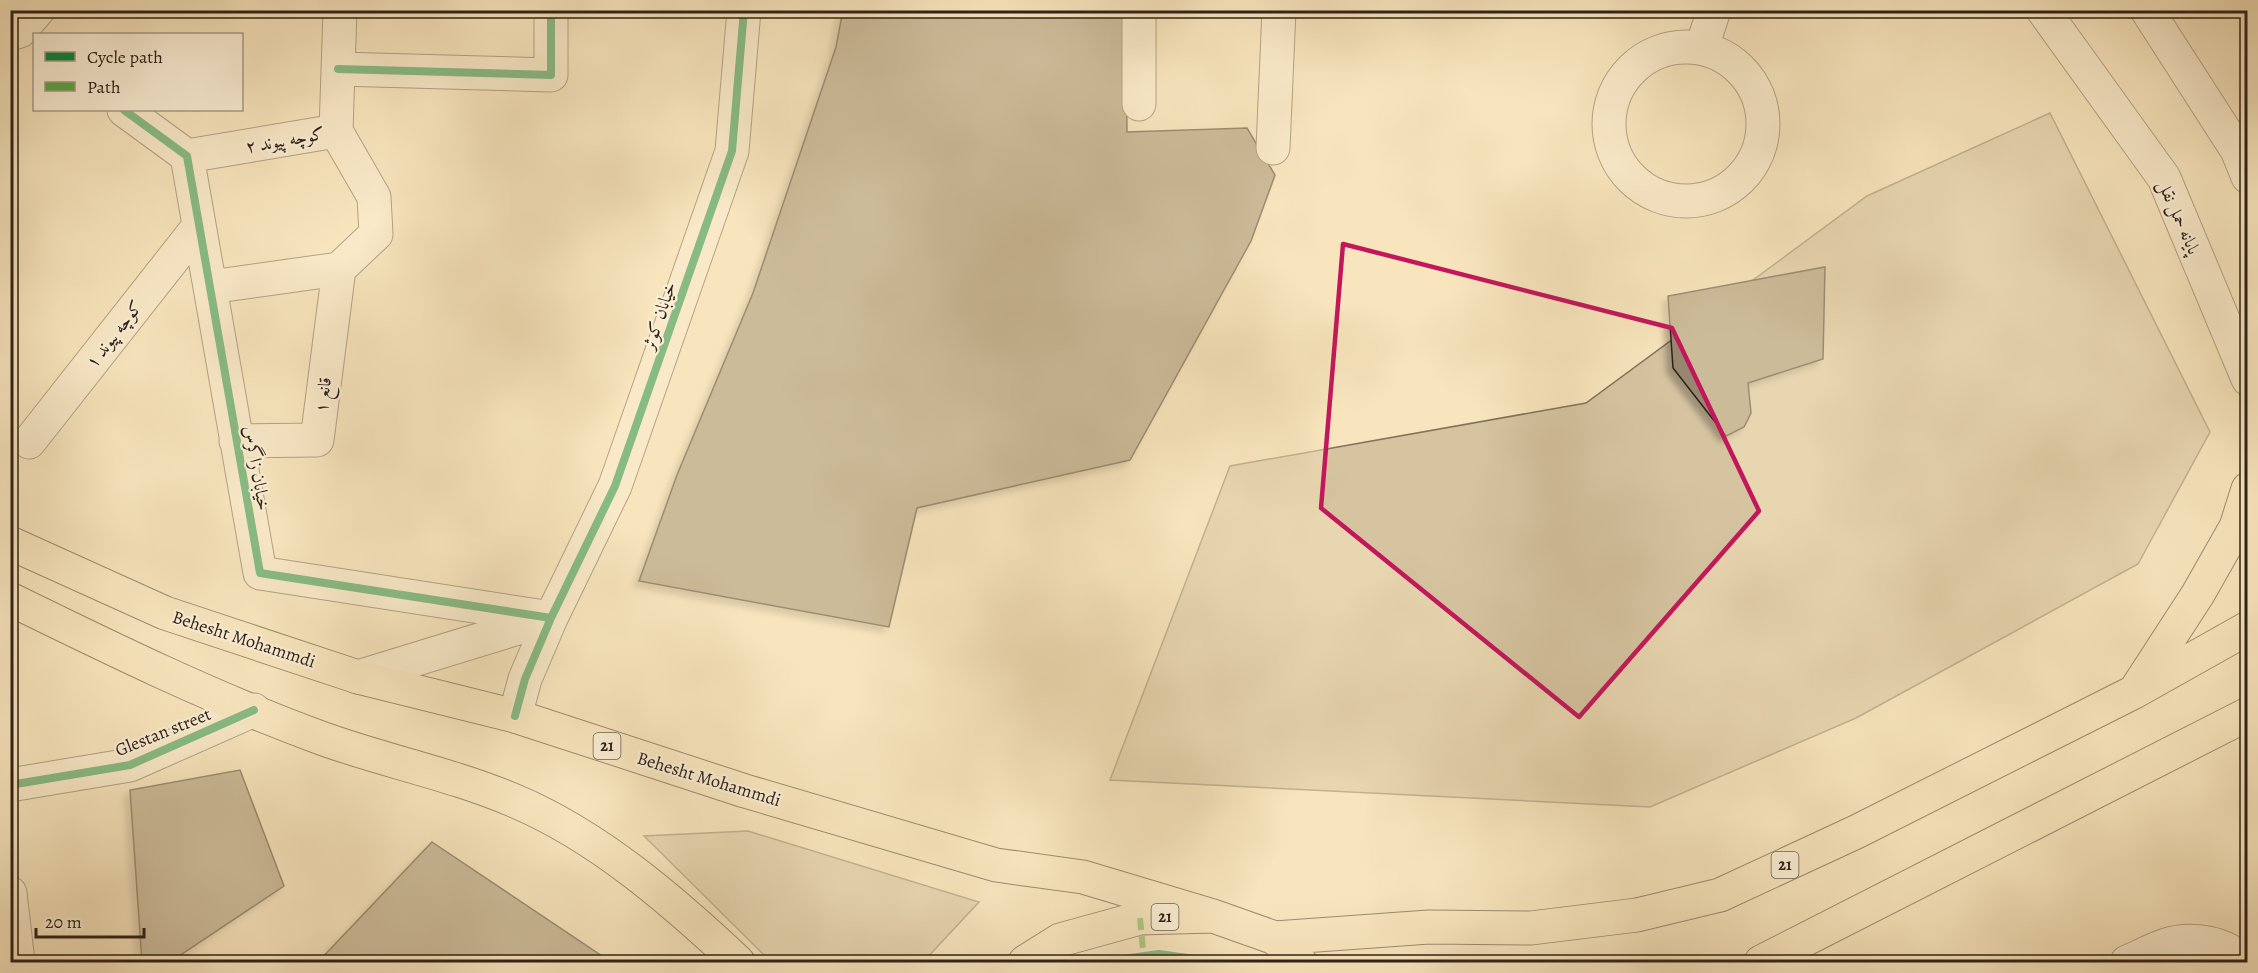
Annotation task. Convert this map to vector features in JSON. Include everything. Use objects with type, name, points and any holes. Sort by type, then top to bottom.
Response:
[{"type":"highway","points":[[2134,692],[2198,594],[2236,527],[2247,489]]},
{"type":"highway","name":"Behesht Mohammdi","points":[[10,543],[165,613],[358,677],[515,716],[745,791],[996,865],[1083,877],[1213,915]]},
{"type":"highway","points":[[10,599],[147,666],[321,738],[516,801],[594,844],[686,913],[738,963]]},
{"type":"highway","name":"21","points":[[1025,963],[1060,940],[1140,918],[1213,915],[1275,938],[1429,927],[1531,928],[1636,915],[1720,895],[1856,832],[2134,692],[2247,628]]},
{"type":"highway","points":[[1761,963],[2247,714]]},
{"type":"highway","name":"21","points":[[1275,938],[1300,963]]},
{"type":"street","name":"کوچه پیوند ۲","points":[[187,156],[336,131],[340,10]]},
{"type":"street","points":[[338,69],[551,75],[551,10]]},
{"type":"street","name":"خیابان کوثر","points":[[515,716],[525,679],[615,486],[732,151],[744,10]]},
{"type":"street","points":[[1138,10],[1139,104]]},
{"type":"street","points":[[1273,148],[1280,10]]},
{"type":"street","points":[[1702,47],[1714,10]]},
{"type":"street","name":"پایانه حمل نقل","points":[[2043,10],[2164,178],[2247,379]]},
{"type":"street","points":[[2147,10],[2237,150],[2247,177]]},
{"type":"street","points":[[1702,47],[1732,61],[1751,81],[1763,111],[1761,142],[1751,166],[1728,190],[1700,200],[1675,201],[1653,194],[1634,181],[1614,152],[1608,123],[1614,92],[1631,67],[1662,49],[1702,47]]},
{"type":"street","points":[[125,111],[187,156]]},
{"type":"street","points":[[210,287],[339,269],[376,234],[374,196],[336,131]]},
{"type":"street","name":"خیابان زاگرس","points":[[187,156],[260,573],[552,618]]},
{"type":"street","name":"کوچه پیوند ۱","points":[[29,442],[199,226]]},
{"type":"street","name":"قانع ۱","points":[[236,441],[317,440],[339,269]]},
{"type":"street","points":[[358,677],[552,618]]},
{"type":"street","name":"Glestan street","points":[[10,786],[130,765],[254,710]]},
{"type":"street","points":[[10,893],[18,963]]},
{"type":"street","points":[[2127,963],[2167,944],[2207,942],[2236,955],[2243,963]]},
{"type":"highlighted area","points":[[1343,244],[1672,328],[1759,511],[1579,717],[1321,508]]},
{"type":"shaded area","points":[[2050,113],[2210,432],[2138,564],[1856,718],[1650,807],[1110,780],[1230,466],[1586,403],[1867,196]]},
{"type":"shaded area","points":[[748,831],[979,902],[923,962],[771,962],[644,836]]},
{"type":"building","points":[[843,10],[1126,10],[1127,132],[1247,128],[1275,175],[1251,241],[1130,460],[917,508],[889,627],[639,581],[677,475],[753,293],[836,47]]},
{"type":"building","points":[[1825,267],[1823,359],[1748,383],[1751,413],[1744,427],[1726,436],[1673,368],[1668,296]]},
{"type":"building","points":[[240,770],[284,886],[170,962],[142,962],[130,790]]},
{"type":"building","points":[[432,842],[611,962],[318,962]]},
{"type":"marked path","points":[[1140,918],[1144,960]]},
{"type":"cycle path","points":[[338,69],[551,75],[551,10]]},
{"type":"cycle path","points":[[515,716],[525,679],[551,618],[615,486],[732,151],[744,10]]},
{"type":"cycle path","points":[[125,111],[187,156],[260,573],[551,618]]},
{"type":"cycle path","points":[[10,785],[130,765],[254,710]]},
{"type":"cycle path","points":[[1101,962],[1159,954],[1217,962]]}]
